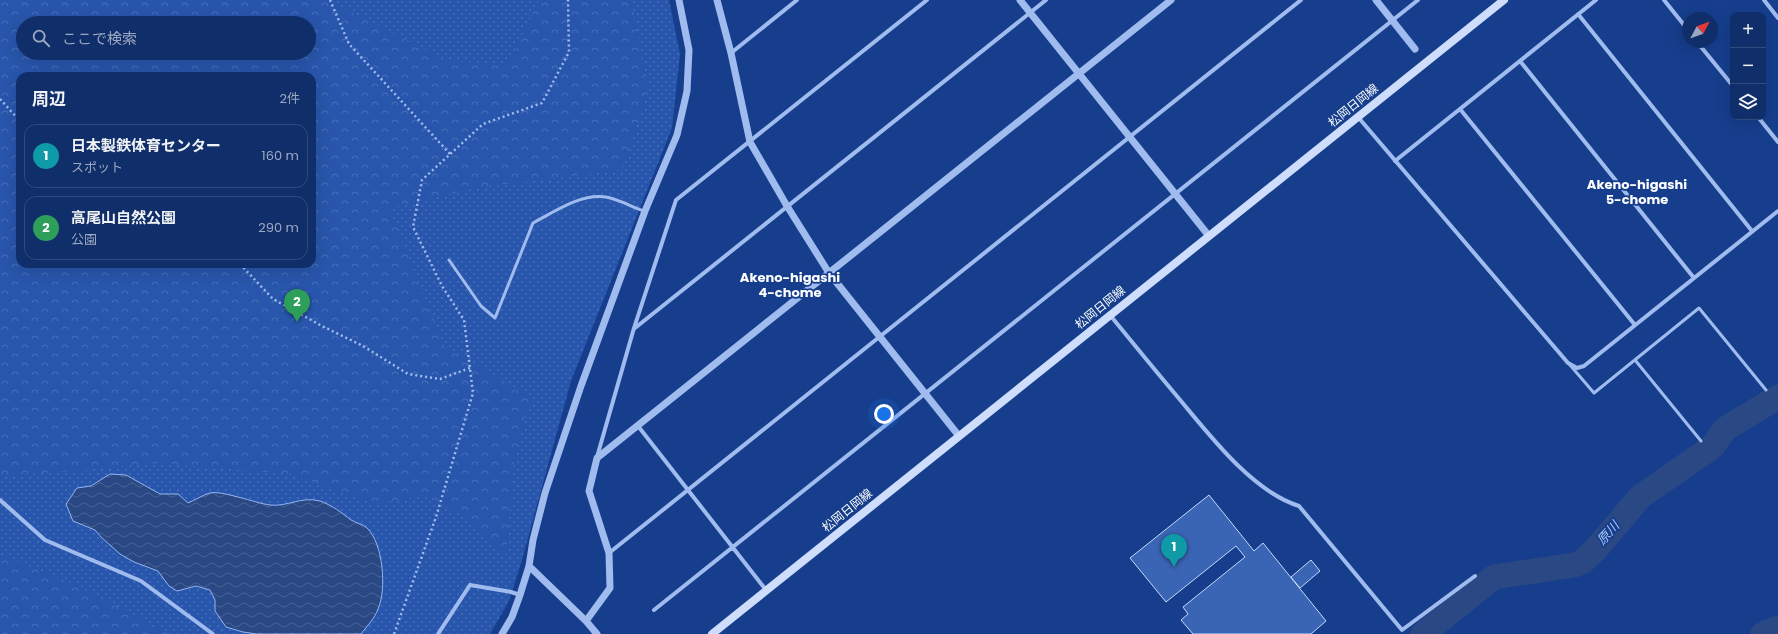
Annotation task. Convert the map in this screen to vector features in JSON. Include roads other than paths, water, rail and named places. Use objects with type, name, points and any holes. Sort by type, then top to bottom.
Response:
[{"type":"main road","name":"松岡日岡線","points":[[712,634],[1504,0]]},
{"type":"street","points":[[502,634],[512,617],[520,595],[529,566],[533,540],[545,493],[581,386],[645,212],[677,135],[687,91],[689,50],[679,0]]},
{"type":"street","points":[[717,0],[731,53],[750,142],[787,206],[829,273],[958,436]]},
{"type":"street","points":[[731,53],[797,0]]},
{"type":"street","points":[[586,621],[610,588],[609,553],[589,491],[634,328],[676,200],[927,0]]},
{"type":"street","points":[[1020,0],[1209,236]]},
{"type":"street","points":[[634,328],[1046,0]]},
{"type":"street","points":[[597,458],[1172,0]]},
{"type":"street","points":[[609,553],[1301,0]]},
{"type":"street","points":[[1376,0],[1415,49]]},
{"type":"street","points":[[654,610],[1418,0]]},
{"type":"street","points":[[1395,161],[1596,0]]},
{"type":"street","points":[[1664,0],[1682,22]]},
{"type":"street","points":[[1764,0],[1778,18]]},
{"type":"street","points":[[1578,14],[1752,231]]},
{"type":"street","points":[[1702,48],[1731,84]]},
{"type":"street","points":[[1520,60],[1694,278]]},
{"type":"street","points":[[1460,109],[1635,325]]},
{"type":"street","points":[[1357,117],[1568,363],[1577,368],[1584,366],[1778,211]]},
{"type":"street","points":[[1760,120],[1778,142]]},
{"type":"street","points":[[1110,315],[1225,452],[1257,483],[1284,502],[1299,506],[1402,630],[1475,576]]},
{"type":"street","points":[[638,426],[766,590]]},
{"type":"street","points":[[0,500],[45,540],[141,581],[213,634]]},
{"type":"street","points":[[529,566],[586,621],[597,634]]},
{"type":"street","points":[[438,634],[470,585],[512,592],[520,595]]},
{"type":"lane","points":[[449,260],[481,306],[495,318],[533,223],[582,199],[596,197],[607,197],[645,212]]},
{"type":"lane","points":[[1568,363],[1594,393],[1700,308],[1766,390]]},
{"type":"lane","points":[[1635,360],[1701,441]]},
{"type":"water","points":[[110,474],[126,475],[160,494],[178,494],[188,503],[210,493],[222,493],[270,505],[283,505],[313,500],[320,501],[337,509],[351,520],[367,528],[377,544],[383,579],[381,600],[377,612],[361,634],[257,634],[226,627],[215,611],[215,600],[210,590],[196,586],[177,591],[169,586],[158,571],[134,562],[120,554],[95,530],[73,521],[66,504],[77,488],[91,486]]},
{"type":"waterway","name":"原川","points":[[1423,634],[1494,577],[1574,565],[1582,562],[1596,549],[1640,497],[1712,447],[1725,429],[1778,397]]},
{"type":"waterway","points":[[1763,634],[1778,628]]},
{"type":"place","name":"高尾山自然公園","points":[[297,322]]},
{"type":"place","name":"日本製鉄体育センター","points":[[1174,567]]},
{"type":"district","name":"Akeno-higashi 5-chome","points":[[1637,192]]},
{"type":"district","name":"Akeno-higashi 4-chome","points":[[790,284]]}]
